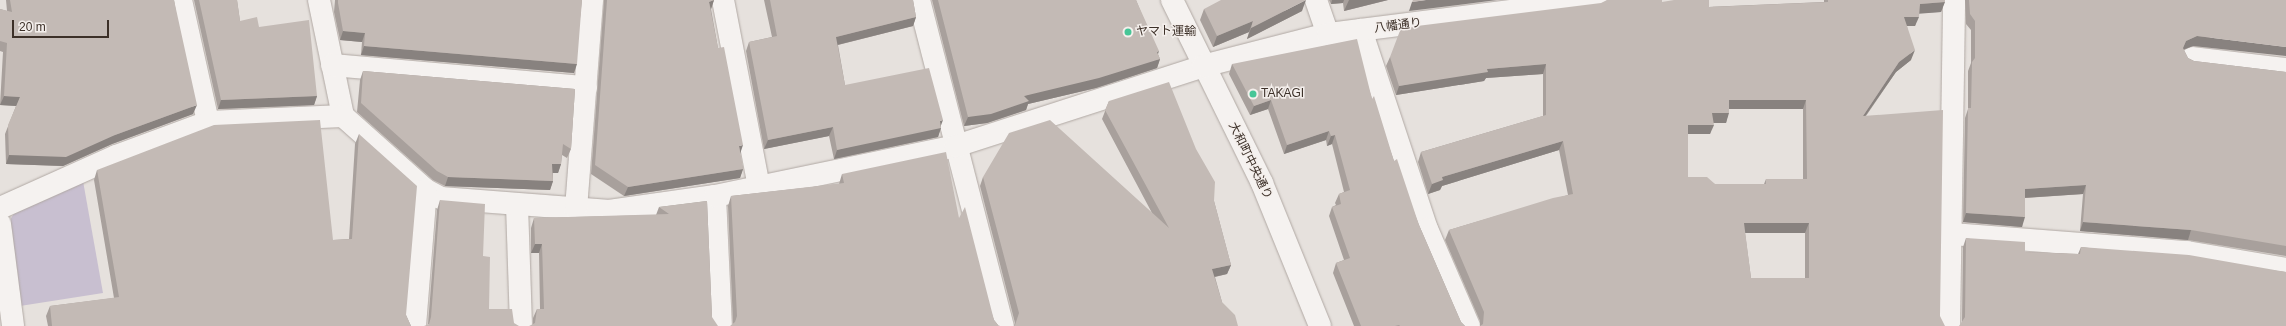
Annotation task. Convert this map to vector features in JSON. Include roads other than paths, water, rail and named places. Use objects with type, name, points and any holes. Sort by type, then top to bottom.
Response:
[{"type":"street","points":[[181,0],[208,122]]},
{"type":"street","points":[[0,208],[116,156],[208,122],[343,116],[318,0]]},
{"type":"street","points":[[576,209],[592,0]]},
{"type":"street","points":[[723,0],[759,187]]},
{"type":"street","points":[[919,0],[1003,326]]},
{"type":"street","name":"大和町中央通り","points":[[1172,0],[1203,66],[1262,183],[1320,326]]},
{"type":"street","points":[[1316,0],[1328,34]]},
{"type":"street","name":"八幡通り","points":[[343,116],[426,190],[441,198],[609,211],[715,196],[956,146],[1203,66],[1328,34],[1596,0]]},
{"type":"street","points":[[1950,326],[1949,253],[1952,234],[1954,0]]},
{"type":"street","points":[[1361,30],[1427,228],[1469,326]]},
{"type":"street","points":[[2192,58],[2286,69]]},
{"type":"street","points":[[332,65],[586,87]]},
{"type":"street","points":[[415,326],[426,190]]},
{"type":"street","points":[[715,196],[721,326]]},
{"type":"street","points":[[517,205],[521,326]]},
{"type":"street","points":[[0,224],[13,326]]},
{"type":"street","points":[[1952,234],[2187,252],[2286,269]]},
{"type":"place","name":"ヤマト運輸","points":[[1128,32]]},
{"type":"place","name":"TAKAGI","points":[[1253,94]]}]
